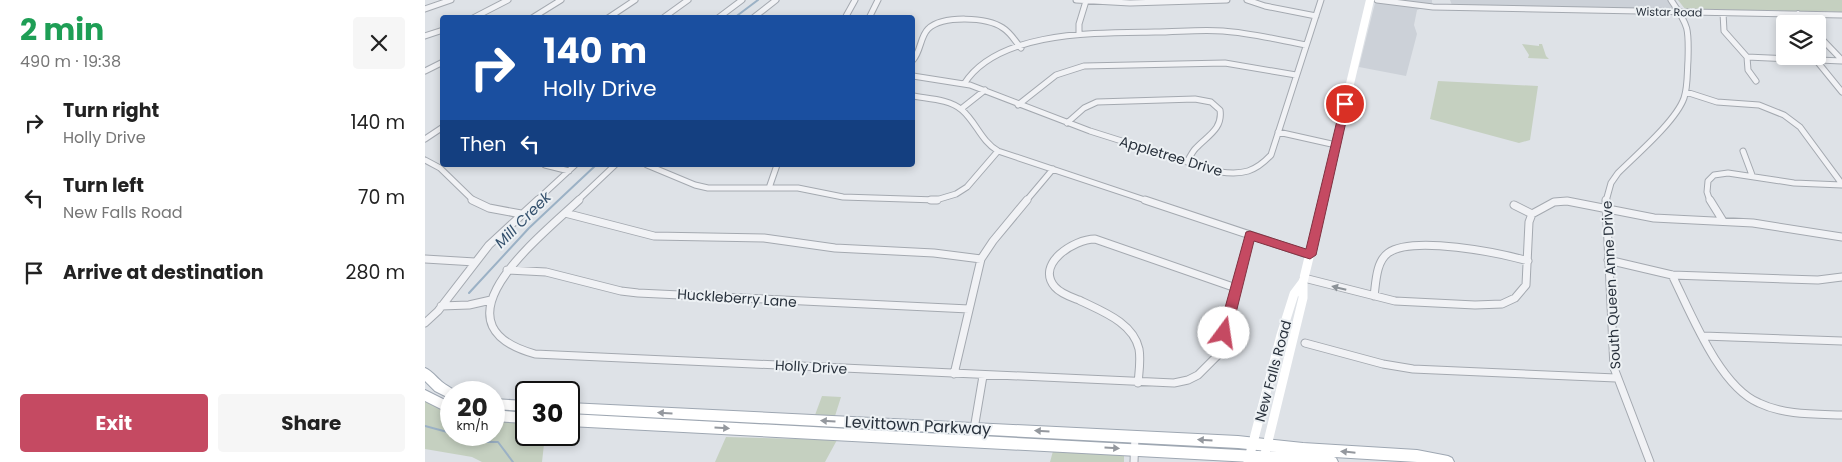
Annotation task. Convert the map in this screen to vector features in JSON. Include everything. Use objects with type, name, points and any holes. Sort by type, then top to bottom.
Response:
[{"type":"main road","name":"New Falls Road","points":[[1264,454],[1303,298],[1304,280],[1370,0]]},
{"type":"main road","name":"New Falls Road","points":[[1250,454],[1281,334],[1294,294],[1304,280]]},
{"type":"main road","points":[[425,373],[440,388]]},
{"type":"main road","points":[[425,395],[440,403]]},
{"type":"main road","name":"Levittown Parkway","points":[[580,409],[973,434],[1135,456],[1250,454]]},
{"type":"main road","name":"Levittown Parkway","points":[[580,420],[973,434],[1135,436],[1250,454]]},
{"type":"main road","points":[[1250,454],[1430,457],[1448,462]]},
{"type":"main road","points":[[1264,454],[1332,462]]},
{"type":"street","points":[[425,9],[451,0]]},
{"type":"street","points":[[479,15],[508,0]]},
{"type":"street","points":[[537,15],[561,0]]},
{"type":"street","points":[[612,15],[635,0]]},
{"type":"street","points":[[667,15],[688,0]]},
{"type":"street","points":[[722,15],[742,0]]},
{"type":"street","points":[[757,15],[776,0]]},
{"type":"street","points":[[847,15],[855,0]]},
{"type":"street","points":[[870,15],[878,0]]},
{"type":"street","points":[[1076,0],[1130,3],[1227,0]]},
{"type":"street","points":[[1247,0],[1259,5],[1316,16]]},
{"type":"street","name":"Appletree Drive","points":[[915,76],[964,84],[985,90],[1067,123],[1219,172],[1234,174],[1247,172],[1261,166],[1269,159],[1321,0]]},
{"type":"street","name":"Wistar Road","points":[[1377,0],[1417,7],[1842,15]]},
{"type":"street","points":[[1450,0],[1453,8]]},
{"type":"street","points":[[1671,0],[1681,12]]},
{"type":"street","points":[[1079,33],[1079,24],[1086,1]]},
{"type":"street","points":[[1457,2],[1461,8]]},
{"type":"street","name":"South Queen Anne Drive","points":[[1650,462],[1616,378],[1612,353],[1605,198],[1611,183],[1628,162],[1673,116],[1686,92],[1689,31],[1681,12]]},
{"type":"street","points":[[1723,13],[1724,31],[1747,57],[1748,70],[1756,81]]},
{"type":"street","points":[[915,58],[921,50],[927,31],[933,25],[949,20],[983,22],[997,25],[1005,30],[1021,48]]},
{"type":"street","points":[[964,84],[982,62],[1055,36],[1079,33],[1223,30],[1243,32],[1306,45]]},
{"type":"street","points":[[425,36],[440,31]]},
{"type":"street","points":[[1826,43],[1842,60]]},
{"type":"street","points":[[1747,57],[1776,58]]},
{"type":"street","points":[[1826,60],[1842,60]]},
{"type":"street","points":[[1019,105],[1053,76],[1064,70],[1084,66],[1232,63],[1296,76]]},
{"type":"street","points":[[425,71],[440,64]]},
{"type":"street","points":[[1820,65],[1842,92]]},
{"type":"street","points":[[961,110],[985,90]]},
{"type":"street","points":[[1686,92],[1717,102],[1759,105],[1784,115],[1803,132],[1842,185]]},
{"type":"street","points":[[915,96],[948,103],[961,110],[985,141],[998,151],[1310,255]]},
{"type":"street","points":[[1067,123],[1084,108],[1097,102],[1195,99],[1211,102],[1219,110],[1220,121],[1215,131],[1196,148],[1187,162]]},
{"type":"street","points":[[425,139],[440,130]]},
{"type":"street","points":[[1278,132],[1337,145]]},
{"type":"street","points":[[652,167],[701,187],[809,189],[843,197],[920,201],[942,199],[956,194],[967,187],[998,151]]},
{"type":"street","points":[[1743,151],[1752,175]]},
{"type":"street","points":[[425,160],[444,170],[471,199],[489,207],[521,214]]},
{"type":"street","points":[[553,167],[569,171]]},
{"type":"street","points":[[425,323],[499,234],[573,167]]},
{"type":"street","name":"Holly Drive","points":[[613,167],[507,270],[496,287],[491,300],[491,323],[495,333],[509,346],[519,351],[535,354],[983,376],[1174,383],[1188,380],[1213,362],[1220,348],[1250,235]]},
{"type":"street","points":[[769,188],[776,167]]},
{"type":"street","points":[[954,374],[981,259],[993,240],[1053,169]]},
{"type":"street","points":[[1723,221],[1708,197],[1706,189],[1708,181],[1719,174],[1752,175],[1794,183],[1842,185]]},
{"type":"street","points":[[1304,280],[1406,303],[1475,306],[1502,304],[1515,298],[1524,288],[1527,277],[1529,222],[1532,214],[1548,204],[1559,201],[1575,201],[1654,218],[1769,224],[1842,237]]},
{"type":"street","points":[[1514,205],[1532,214]]},
{"type":"street","points":[[565,213],[662,237],[764,238],[828,247],[933,253],[981,259]]},
{"type":"street","points":[[1138,383],[1139,347],[1129,329],[1118,320],[1063,293],[1051,280],[1051,269],[1066,248],[1082,239],[1095,239],[1236,288]]},
{"type":"street","points":[[1374,296],[1381,262],[1388,253],[1398,248],[1409,246],[1473,248],[1528,261]]},
{"type":"street","points":[[425,259],[475,262]]},
{"type":"street","points":[[1607,260],[1672,275],[1818,280],[1842,278]]},
{"type":"street","name":"Huckleberry Lane","points":[[507,270],[546,272],[621,291],[638,293],[969,309]]},
{"type":"street","points":[[1672,275],[1725,376],[1747,398],[1776,411],[1842,415]]},
{"type":"street","points":[[441,306],[491,300]]},
{"type":"street","points":[[1703,336],[1842,341]]},
{"type":"street","points":[[1305,343],[1391,366],[1413,369],[1616,378]]},
{"type":"street","points":[[973,434],[983,376]]},
{"type":"street","points":[[1135,436],[1135,456]]},
{"type":"shaded area","points":[[1379,0],[1432,0],[1432,4],[1417,10],[1414,25],[1417,34],[1406,76],[1359,67],[1375,3]]},
{"type":"shaded area","points":[[1450,0],[1671,0],[1681,12],[1453,8]]},
{"type":"green space","points":[[1678,0],[1842,0],[1842,12],[1685,9]]},
{"type":"green space","points":[[1522,44],[1539,46],[1539,44],[1542,44],[1549,59],[1528,58],[1529,55]]},
{"type":"green space","points":[[1438,81],[1538,86],[1530,140],[1519,143],[1430,119]]},
{"type":"green space","points":[[425,395],[440,405],[440,446],[505,446],[505,420],[515,421],[515,446],[544,446],[542,462],[482,462],[472,457],[425,449]]},
{"type":"green space","points":[[822,396],[841,397],[835,416],[815,415]]},
{"type":"green space","points":[[726,437],[837,440],[825,462],[715,462]]},
{"type":"green space","points":[[1053,451],[1124,454],[1124,462],[1050,462]]},
{"type":"waterway","name":"Mill Creek","points":[[738,15],[758,0]]},
{"type":"waterway","name":"Mill Creek","points":[[469,293],[529,228],[594,167]]},
{"type":"waterway","points":[[425,426],[440,430]]},
{"type":"waterway","points":[[501,446],[513,462]]},
{"type":"route","points":[[1224,333],[1250,235],[1310,255],[1345,104]]}]
